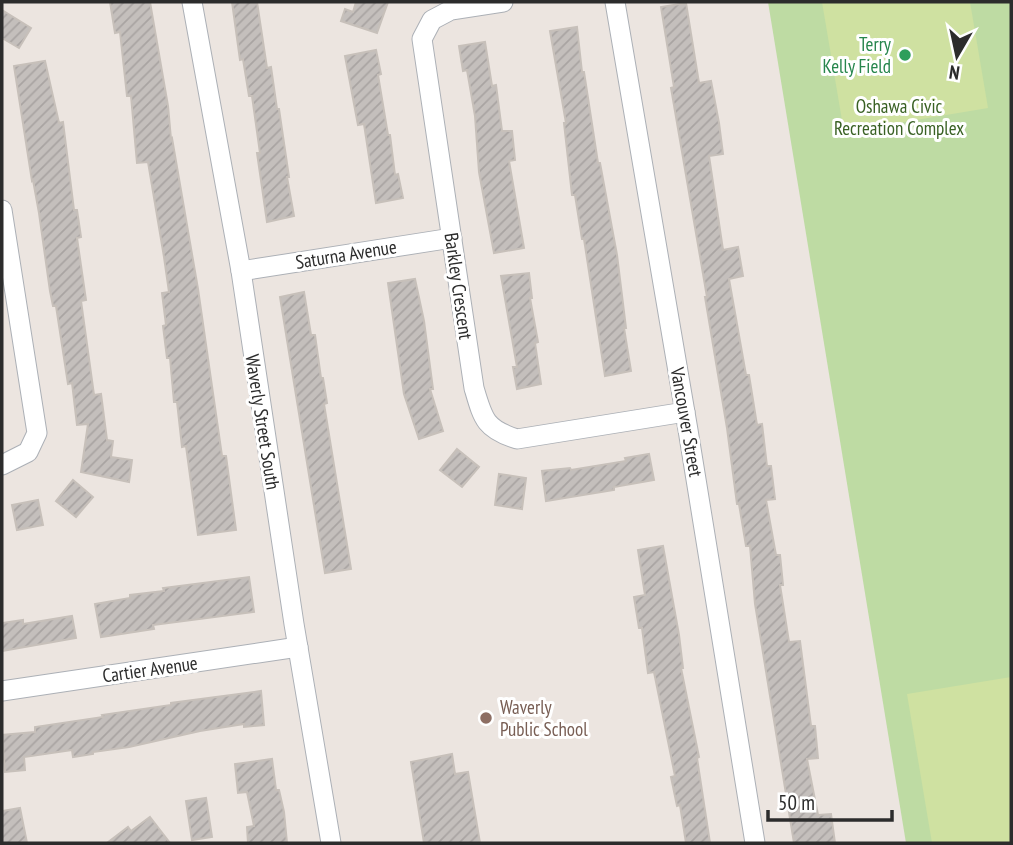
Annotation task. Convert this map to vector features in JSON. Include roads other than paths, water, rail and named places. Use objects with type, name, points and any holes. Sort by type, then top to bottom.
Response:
[{"type":"street","name":"Waverly Street South","points":[[192,2],[241,271],[298,647],[331,843]]},
{"type":"street","name":"Barkley Crescent","points":[[503,2],[451,10],[432,20],[422,38],[474,388],[483,418],[497,433],[517,439],[685,412]]},
{"type":"street","name":"Vancouver Street","points":[[615,2],[755,843]]},
{"type":"street","points":[[2,210],[37,433],[28,453],[2,465]]},
{"type":"street","name":"Saturna Avenue","points":[[241,271],[452,238]]},
{"type":"street","name":"Cartier Avenue","points":[[2,691],[298,647]]},
{"type":"place","name":"Terry Kelly Field","points":[[905,55]]},
{"type":"place","name":"Waverly Public School","points":[[486,718]]},
{"type":"park label","name":"Oshawa Civic Recreation Complex","points":[[899,117]]}]
